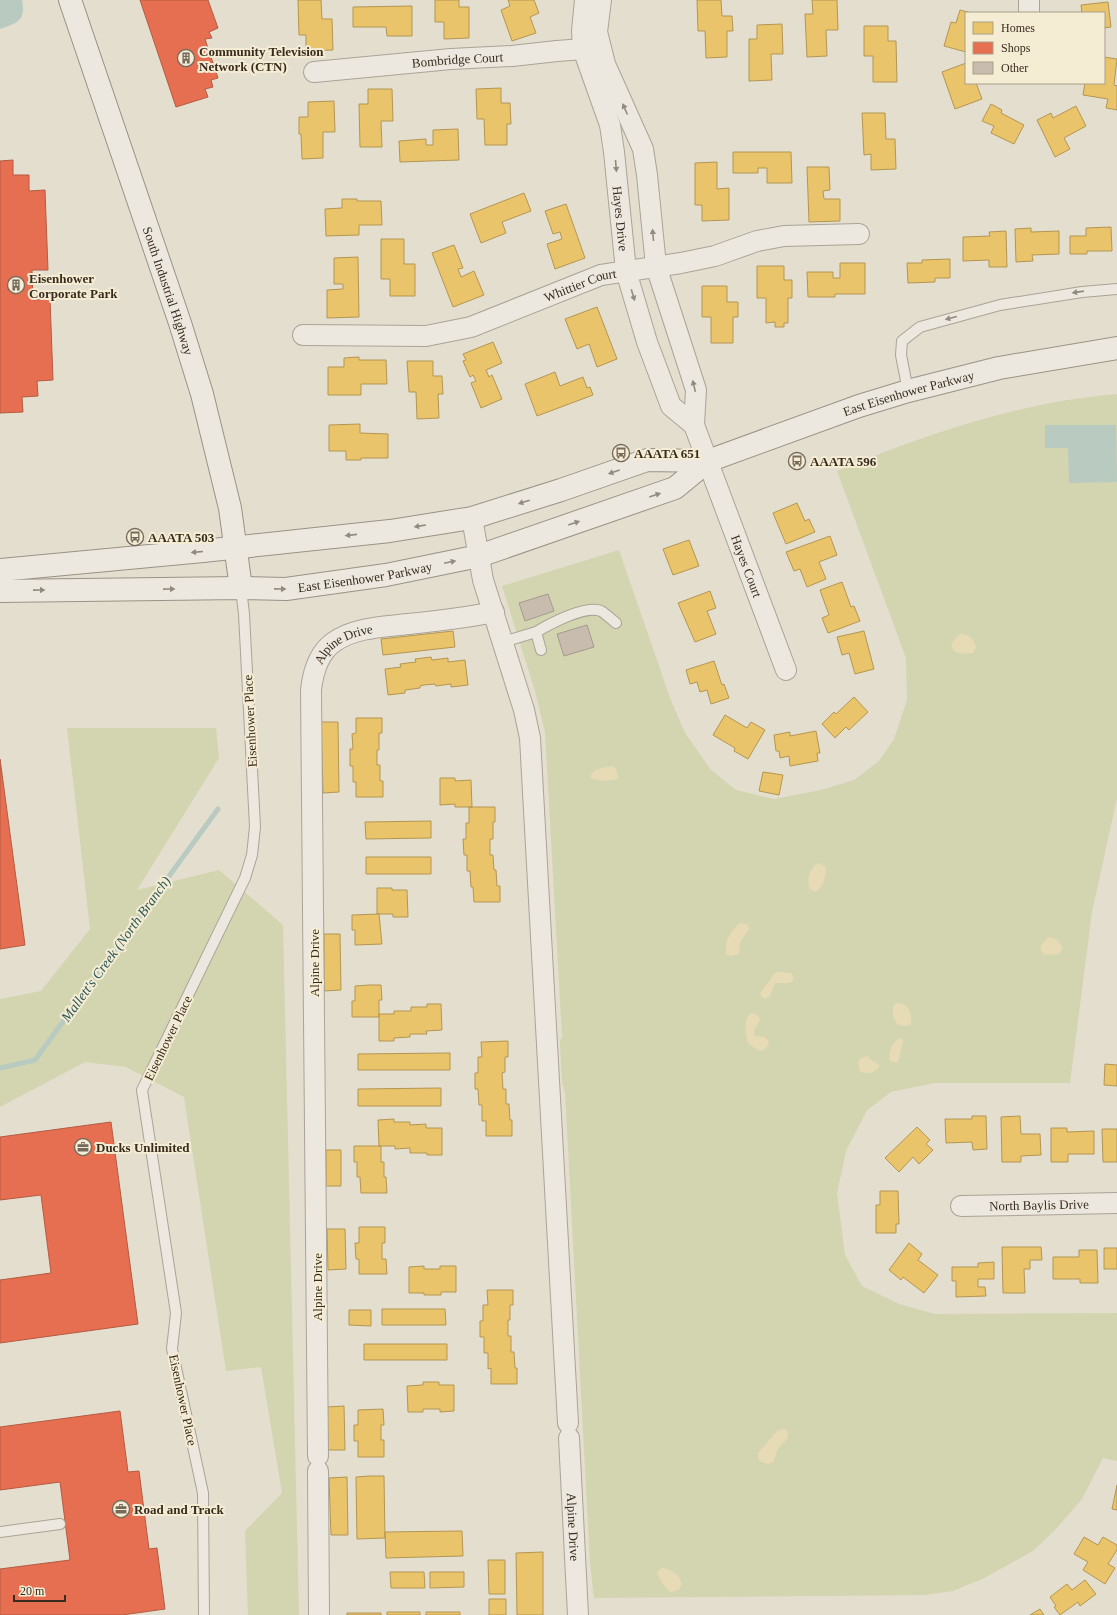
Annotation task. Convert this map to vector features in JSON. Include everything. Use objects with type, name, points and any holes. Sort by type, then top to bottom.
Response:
[{"type":"main road","name":"South Industrial Highway","points":[[70,0],[180,323],[200,387],[230,508],[241,588]]},
{"type":"main road","name":"East Eisenhower Parkway","points":[[0,591],[241,588],[286,589],[386,575],[479,556],[675,488],[708,461],[859,406],[908,391],[1000,368],[1117,348]]},
{"type":"main road","name":"East Eisenhower Parkway","points":[[0,570],[236,548],[366,534],[472,518],[561,490],[647,460],[708,461]]},
{"type":"street","name":"Hayes Drive","points":[[585,0],[582,31],[592,48],[605,64],[643,149],[648,175],[656,266],[696,390],[694,425],[708,461]]},
{"type":"street","name":"Hayes Drive","points":[[601,0],[598,32],[592,48],[610,125],[626,271],[647,342],[671,406],[694,425]]},
{"type":"street","points":[[1029,0],[1029,12]]},
{"type":"street","name":"Bombridge Court","points":[[314,72],[592,48]]},
{"type":"street","name":"Whittier Court","points":[[303,335],[426,336],[471,327],[601,275],[681,263],[715,256],[757,241],[784,236],[859,234]]},
{"type":"street","name":"Hayes Court","points":[[708,461],[786,670]]},
{"type":"street","name":"Alpine Drive","points":[[472,518],[483,580],[524,710],[531,744],[578,1615]]},
{"type":"street","name":"Alpine Drive","points":[[319,1615],[312,673],[322,653],[334,642],[353,632],[372,628],[471,617],[494,612]]},
{"type":"street","name":"North Baylis Drive","points":[[961,1206],[1117,1204]]},
{"type":"lane","points":[[908,391],[901,356],[902,342],[920,327],[1000,305],[1082,292],[1117,289]]},
{"type":"lane","name":"Eisenhower Place","points":[[204,1615],[203,1493],[172,1349],[176,1313],[142,1090],[245,878],[252,855],[256,827],[244,614],[241,588]]},
{"type":"lane","points":[[503,642],[536,632],[550,624],[588,610],[600,611],[616,623]]},
{"type":"lane","points":[[536,632],[542,650]]},
{"type":"lane","points":[[0,1532],[60,1524]]},
{"type":"green space","points":[[1117,394],[1117,798],[1092,912],[1070,1083],[934,1083],[891,1092],[867,1110],[846,1151],[837,1193],[845,1255],[862,1286],[899,1304],[935,1314],[1117,1313],[1117,1461],[1103,1458],[1082,1499],[1056,1529],[1033,1551],[984,1578],[953,1591],[924,1595],[594,1598],[590,1563],[565,1092],[562,1083],[560,1040],[562,1037],[545,732],[535,691],[502,586],[619,550],[670,698],[685,733],[711,770],[736,790],[774,799],[821,790],[854,780],[879,761],[894,739],[907,700],[906,658],[837,471],[940,432],[1010,412],[1045,404]]},
{"type":"green space","points":[[67,728],[216,728],[219,758],[137,890],[219,870],[283,925],[299,1615],[248,1615],[245,1531],[282,1493],[261,1367],[226,1371],[184,1097],[126,1067],[85,1062],[0,1107],[0,999],[41,991],[90,929]]},
{"type":"sand","points":[[961,634],[969,636],[974,641],[976,647],[973,653],[964,654],[953,650],[952,643]]},
{"type":"sand","points":[[613,766],[616,769],[617,779],[603,781],[590,777],[596,770]]},
{"type":"sand","points":[[818,863],[826,867],[826,870],[823,884],[816,892],[810,889],[808,882],[811,871]]},
{"type":"sand","points":[[741,923],[748,925],[749,929],[740,942],[739,954],[730,956],[726,954],[727,941],[734,928]]},
{"type":"sand","points":[[1048,937],[1056,939],[1063,947],[1059,954],[1045,955],[1041,951],[1041,946]]},
{"type":"sand","points":[[775,973],[791,973],[793,976],[793,981],[789,983],[775,983],[770,996],[765,999],[760,993]]},
{"type":"sand","points":[[896,1003],[904,1004],[910,1011],[911,1024],[907,1026],[898,1025],[893,1017],[893,1006]]},
{"type":"sand","points":[[752,1013],[757,1015],[760,1019],[754,1031],[755,1036],[764,1037],[768,1040],[769,1044],[764,1050],[759,1051],[748,1043],[746,1022],[749,1015]]},
{"type":"sand","points":[[901,1038],[903,1041],[898,1061],[897,1063],[890,1061],[891,1047],[895,1041]]},
{"type":"sand","points":[[866,1056],[879,1065],[875,1071],[868,1073],[860,1071],[858,1063],[860,1059]]},
{"type":"sand","points":[[784,1429],[787,1431],[788,1437],[777,1450],[774,1461],[768,1464],[760,1461],[758,1459],[758,1453],[778,1430]]},
{"type":"sand","points":[[662,1568],[668,1569],[678,1576],[681,1584],[680,1588],[670,1592],[662,1583],[657,1573]]},
{"type":"shaded area","points":[[0,0],[22,0],[23,12],[19,20],[12,25],[0,29]]},
{"type":"shaded area","points":[[1045,425],[1116,425],[1117,482],[1069,483],[1068,448],[1045,448]]},
{"type":"building: Homes","points":[[298,0],[321,0],[322,19],[332,19],[333,50],[306,51],[306,35],[299,35]]},
{"type":"building: Homes","points":[[435,0],[459,0],[459,7],[469,7],[469,38],[444,39],[444,22],[435,22]]},
{"type":"building: Homes","points":[[508,0],[534,0],[539,13],[530,17],[536,33],[512,41],[501,10],[510,6]]},
{"type":"building: Homes","points":[[697,0],[721,0],[722,16],[732,16],[733,31],[727,31],[727,57],[706,58],[705,31],[698,31]]},
{"type":"building: Homes","points":[[812,0],[837,0],[838,30],[826,30],[827,56],[807,57],[805,14],[813,14]]},
{"type":"building: Homes","points":[[1108,2],[1111,27],[1105,28],[1105,12],[1082,12],[1081,5]]},
{"type":"building: Homes","points":[[412,6],[412,36],[387,36],[386,27],[353,27],[353,7]]},
{"type":"building: Homes","points":[[960,10],[968,12],[965,12],[965,52],[944,46],[951,22],[956,23]]},
{"type":"building: Homes","points":[[782,24],[783,54],[771,54],[772,80],[749,81],[749,39],[757,39],[757,25]]},
{"type":"building: Homes","points":[[864,26],[888,26],[888,41],[896,41],[897,82],[873,82],[873,56],[864,56]]},
{"type":"building: Homes","points":[[1105,57],[1117,59],[1114,85],[1117,86],[1117,110],[1106,108],[1108,99],[1083,95],[1085,84],[1105,84]]},
{"type":"building: Homes","points":[[965,63],[965,84],[976,84],[982,99],[955,109],[942,72]]},
{"type":"building: Homes","points":[[501,88],[501,103],[510,103],[511,124],[507,124],[507,145],[485,145],[484,119],[477,119],[476,89]]},
{"type":"building: Homes","points":[[368,89],[392,89],[393,121],[381,121],[382,147],[360,147],[359,104],[368,104]]},
{"type":"building: Homes","points":[[334,101],[335,132],[323,132],[323,158],[302,159],[301,134],[299,134],[299,117],[308,117],[308,102]]},
{"type":"building: Homes","points":[[991,104],[1002,110],[1001,113],[1024,125],[1014,144],[991,133],[994,126],[982,121]]},
{"type":"building: Homes","points":[[1076,106],[1086,126],[1064,138],[1070,149],[1055,157],[1037,120],[1051,113],[1053,118]]},
{"type":"building: Homes","points":[[862,113],[885,113],[886,139],[895,139],[896,169],[871,170],[871,154],[864,155]]},
{"type":"building: Homes","points":[[458,129],[459,160],[400,162],[399,141],[426,139],[426,145],[433,145],[433,130]]},
{"type":"building: Homes","points":[[733,152],[791,152],[792,183],[767,183],[767,168],[758,168],[758,173],[733,173]]},
{"type":"building: Homes","points":[[717,162],[717,189],[729,188],[729,220],[702,221],[702,205],[695,205],[695,163]]},
{"type":"building: Homes","points":[[807,167],[829,167],[830,190],[823,191],[824,199],[840,199],[840,221],[809,222]]},
{"type":"building: Homes","points":[[524,193],[531,211],[502,222],[506,233],[481,243],[470,214]]},
{"type":"building: Homes","points":[[342,199],[357,199],[357,201],[381,201],[382,225],[359,225],[359,235],[326,236],[325,209],[342,208]]},
{"type":"building: Homes","points":[[566,204],[585,258],[555,269],[547,244],[562,239],[560,232],[553,234],[545,211]]},
{"type":"building: Homes","points":[[1111,227],[1112,251],[1087,251],[1087,254],[1070,254],[1070,236],[1086,236],[1086,228]]},
{"type":"building: Homes","points":[[1031,228],[1031,232],[1059,231],[1059,254],[1032,255],[1033,261],[1016,262],[1015,229]]},
{"type":"building: Homes","points":[[1006,231],[1007,267],[989,267],[989,260],[963,261],[963,237],[990,236],[989,232]]},
{"type":"building: Homes","points":[[381,239],[404,239],[404,264],[415,264],[415,296],[390,296],[390,279],[381,279]]},
{"type":"building: Homes","points":[[454,245],[463,268],[458,269],[461,277],[474,271],[484,295],[453,307],[432,253]]},
{"type":"building: Homes","points":[[358,257],[359,317],[327,318],[327,290],[343,289],[343,284],[334,284],[334,258]]},
{"type":"building: Homes","points":[[950,259],[950,278],[935,278],[935,282],[908,283],[907,263],[922,263],[922,260]]},
{"type":"building: Homes","points":[[840,263],[865,263],[865,294],[835,294],[835,297],[808,297],[807,272],[833,272],[833,278],[840,278]]},
{"type":"building: Homes","points":[[757,266],[784,266],[784,280],[792,280],[792,298],[788,298],[788,323],[784,323],[784,327],[775,327],[775,322],[766,323],[766,298],[757,298]]},
{"type":"building: Homes","points":[[702,286],[727,286],[727,302],[738,302],[738,317],[733,317],[733,343],[711,343],[711,317],[702,317]]},
{"type":"building: Homes","points":[[597,307],[617,359],[597,367],[589,344],[577,349],[565,319]]},
{"type":"building: Homes","points":[[493,342],[502,363],[486,370],[489,377],[492,375],[502,399],[481,408],[471,383],[476,381],[473,375],[470,377],[463,361],[466,360],[463,354]]},
{"type":"building: Homes","points":[[359,357],[359,360],[386,360],[387,384],[361,384],[361,395],[328,395],[328,367],[344,367],[344,358]]},
{"type":"building: Homes","points":[[407,361],[433,361],[433,376],[442,376],[443,394],[438,394],[439,418],[417,419],[416,392],[409,392]]},
{"type":"building: Homes","points":[[555,372],[560,386],[583,377],[587,388],[590,387],[593,395],[537,416],[525,384]]},
{"type":"building: Homes","points":[[360,424],[360,433],[388,434],[388,458],[361,458],[361,460],[346,460],[346,451],[329,451],[329,425]]},
{"type":"building: Homes","points":[[797,503],[805,521],[809,519],[815,532],[786,544],[773,513]]},
{"type":"building: Homes","points":[[830,536],[837,555],[819,562],[826,579],[807,587],[800,569],[794,571],[786,552]]},
{"type":"building: Homes","points":[[689,540],[699,566],[673,575],[663,549]]},
{"type":"building: Homes","points":[[842,582],[851,607],[854,606],[860,621],[828,633],[822,618],[829,615],[820,590]]},
{"type":"building: Homes","points":[[710,591],[716,608],[707,611],[716,634],[695,642],[678,603]]},
{"type":"building: Homes","points":[[453,631],[455,647],[383,655],[381,639]]},
{"type":"building: Homes","points":[[864,631],[874,669],[855,674],[849,653],[842,655],[837,637]]},
{"type":"building: Homes","points":[[431,657],[432,660],[448,658],[448,662],[465,660],[468,685],[451,687],[451,684],[436,686],[435,684],[424,685],[420,686],[420,688],[405,690],[405,693],[388,695],[385,669],[401,667],[400,664],[416,662],[415,659]]},
{"type":"building: Homes","points":[[714,661],[722,685],[724,684],[729,698],[711,704],[707,690],[700,692],[697,682],[690,684],[686,670]]},
{"type":"building: Homes","points":[[854,697],[868,712],[849,730],[846,727],[835,738],[822,724],[834,712],[836,714]]},
{"type":"building: Homes","points":[[725,715],[747,728],[751,722],[765,730],[748,759],[734,751],[735,748],[713,735]]},
{"type":"building: Homes","points":[[356,718],[382,718],[382,733],[379,733],[379,750],[377,750],[377,765],[380,765],[380,781],[383,781],[383,797],[356,797],[356,782],[353,782],[353,766],[350,766],[350,749],[353,749],[352,734],[356,733]]},
{"type":"building: Homes","points":[[321,722],[338,722],[339,792],[323,793]]},
{"type":"building: Homes","points":[[816,731],[820,753],[817,753],[818,761],[790,766],[789,756],[780,758],[779,751],[776,751],[774,735],[790,732],[790,736]]},
{"type":"building: Homes","points":[[763,772],[783,775],[779,795],[759,791]]},
{"type":"building: Homes","points":[[440,778],[455,778],[455,781],[471,780],[472,807],[455,807],[455,804],[440,805]]},
{"type":"building: Homes","points":[[469,807],[495,807],[493,839],[490,839],[490,855],[493,855],[497,886],[500,886],[500,902],[474,902],[470,871],[467,871],[467,855],[464,855],[463,839],[466,839],[466,823],[469,823]]},
{"type":"building: Homes","points":[[431,821],[431,838],[366,839],[365,822]]},
{"type":"building: Homes","points":[[366,857],[431,857],[431,874],[366,874]]},
{"type":"building: Homes","points":[[377,888],[407,890],[408,917],[393,917],[393,914],[377,914]]},
{"type":"building: Homes","points":[[379,914],[382,944],[355,945],[355,930],[352,930],[352,915]]},
{"type":"building: Homes","points":[[324,934],[340,934],[341,990],[324,991]]},
{"type":"building: Homes","points":[[381,985],[382,1000],[379,1000],[379,1017],[352,1017],[352,1001],[355,1001],[355,986]]},
{"type":"building: Homes","points":[[427,1004],[441,1004],[442,1030],[426,1031],[427,1034],[410,1034],[410,1037],[394,1038],[394,1041],[379,1041],[379,1014],[394,1014],[394,1011],[411,1011],[411,1007],[427,1007]]},
{"type":"building: Homes","points":[[508,1041],[508,1057],[505,1057],[505,1072],[502,1073],[503,1089],[506,1089],[506,1104],[509,1104],[510,1120],[512,1120],[512,1136],[486,1136],[486,1121],[482,1121],[482,1105],[479,1105],[478,1089],[475,1089],[475,1073],[478,1073],[478,1057],[482,1057],[481,1042]]},
{"type":"building: Homes","points":[[450,1053],[450,1070],[358,1070],[358,1054]]},
{"type":"building: Homes","points":[[1105,1064],[1117,1065],[1117,1086],[1104,1085]]},
{"type":"building: Homes","points":[[441,1088],[441,1106],[358,1106],[358,1089]]},
{"type":"building: Homes","points":[[972,1116],[986,1116],[987,1149],[973,1150],[972,1142],[946,1143],[945,1119],[972,1119]]},
{"type":"building: Homes","points":[[1020,1116],[1021,1134],[1040,1134],[1041,1155],[1021,1156],[1021,1162],[1002,1162],[1001,1117]]},
{"type":"building: Homes","points":[[394,1119],[394,1122],[410,1122],[410,1125],[426,1124],[426,1128],[442,1128],[442,1155],[410,1153],[410,1148],[395,1149],[395,1146],[379,1146],[378,1120]]},
{"type":"building: Homes","points":[[917,1127],[930,1140],[926,1144],[933,1150],[919,1164],[913,1157],[899,1172],[885,1158]]},
{"type":"building: Homes","points":[[1051,1128],[1067,1128],[1067,1132],[1094,1131],[1094,1154],[1068,1154],[1068,1162],[1051,1162]]},
{"type":"building: Homes","points":[[1102,1129],[1117,1129],[1117,1162],[1103,1162]]},
{"type":"building: Homes","points":[[354,1146],[381,1146],[381,1162],[384,1162],[384,1177],[386,1177],[387,1193],[361,1193],[360,1177],[357,1177],[357,1162],[354,1162]]},
{"type":"building: Homes","points":[[326,1150],[341,1150],[341,1186],[326,1186]]},
{"type":"building: Homes","points":[[880,1191],[898,1191],[899,1224],[896,1224],[896,1233],[876,1233],[876,1205],[880,1205]]},
{"type":"building: Homes","points":[[359,1227],[385,1227],[385,1243],[382,1243],[382,1259],[386,1259],[387,1274],[359,1274],[359,1259],[356,1259],[355,1243],[359,1243]]},
{"type":"building: Homes","points":[[327,1229],[345,1229],[346,1269],[328,1270]]},
{"type":"building: Homes","points":[[909,1243],[922,1254],[918,1260],[938,1275],[924,1293],[903,1277],[901,1280],[889,1270]]},
{"type":"building: Homes","points":[[1002,1247],[1041,1247],[1042,1260],[1030,1260],[1030,1269],[1024,1269],[1025,1293],[1003,1293]]},
{"type":"building: Homes","points":[[1104,1248],[1117,1248],[1117,1269],[1104,1269]]},
{"type":"building: Homes","points":[[1079,1250],[1097,1250],[1098,1283],[1080,1283],[1080,1279],[1053,1279],[1053,1257],[1079,1257]]},
{"type":"building: Homes","points":[[994,1262],[994,1279],[978,1279],[978,1287],[985,1287],[986,1296],[956,1297],[956,1281],[952,1281],[952,1267],[978,1267],[978,1263]]},
{"type":"building: Homes","points":[[424,1266],[424,1269],[440,1269],[440,1266],[456,1266],[456,1292],[441,1292],[441,1295],[409,1293],[409,1267]]},
{"type":"building: Homes","points":[[487,1290],[513,1290],[513,1305],[510,1305],[510,1320],[508,1320],[508,1336],[511,1336],[511,1352],[514,1352],[515,1368],[517,1368],[517,1384],[491,1384],[491,1368],[488,1369],[488,1353],[484,1353],[484,1337],[480,1337],[480,1321],[483,1321],[483,1305],[488,1305]]},
{"type":"building: Homes","points":[[382,1309],[445,1309],[446,1325],[382,1325]]},
{"type":"building: Homes","points":[[349,1310],[371,1310],[371,1326],[349,1325]]},
{"type":"building: Homes","points":[[364,1344],[447,1344],[447,1360],[364,1360]]},
{"type":"building: Homes","points":[[423,1382],[439,1382],[439,1385],[454,1385],[454,1411],[440,1412],[440,1409],[423,1409],[423,1412],[408,1412],[407,1386],[423,1385]]},
{"type":"building: Homes","points":[[344,1406],[345,1450],[328,1450],[327,1407]]},
{"type":"building: Homes","points":[[383,1409],[384,1425],[381,1425],[381,1440],[384,1440],[384,1457],[358,1457],[358,1441],[354,1441],[354,1425],[358,1425],[358,1410]]},
{"type":"building: Homes","points":[[384,1476],[385,1538],[357,1539],[356,1477]]},
{"type":"building: Homes","points":[[347,1477],[348,1535],[331,1535],[329,1478]]},
{"type":"building: Homes","points":[[1117,1485],[1117,1510],[1112,1509]]},
{"type":"building: Homes","points":[[462,1531],[463,1556],[386,1558],[385,1532]]},
{"type":"building: Homes","points":[[1084,1537],[1098,1545],[1103,1537],[1117,1545],[1117,1550],[1108,1564],[1115,1568],[1105,1584],[1083,1570],[1088,1562],[1074,1554]]},
{"type":"building: Homes","points":[[543,1552],[543,1615],[517,1615],[516,1553]]},
{"type":"building: Homes","points":[[488,1560],[505,1560],[505,1594],[489,1594]]},
{"type":"building: Homes","points":[[390,1572],[424,1572],[425,1588],[391,1588]]},
{"type":"building: Homes","points":[[430,1572],[464,1572],[464,1587],[430,1588]]},
{"type":"building: Homes","points":[[1085,1580],[1096,1594],[1080,1606],[1078,1602],[1060,1615],[1054,1607],[1056,1606],[1050,1597],[1067,1584],[1072,1590]]},
{"type":"building: Homes","points":[[489,1599],[506,1599],[506,1615],[489,1615]]},
{"type":"building: Homes","points":[[1040,1609],[1044,1615],[1030,1615]]},
{"type":"building: Homes","points":[[387,1612],[420,1612],[420,1615],[387,1615]]},
{"type":"building: Homes","points":[[426,1612],[460,1612],[460,1615],[426,1615]]},
{"type":"building: Homes","points":[[347,1613],[381,1613],[381,1615],[347,1615]]},
{"type":"building: Shops","name":"Community Television Network (CTN)","points":[[140,0],[208,0],[218,28],[209,32],[212,38],[205,39],[218,78],[211,80],[213,87],[205,89],[208,97],[176,107]]},
{"type":"building: Shops","name":"Eisenhower Corporate Park","points":[[13,160],[13,175],[29,175],[29,191],[45,190],[48,270],[32,270],[33,300],[50,299],[53,380],[37,381],[38,396],[22,397],[23,412],[0,413],[0,161]]},
{"type":"building: Shops","points":[[0,759],[25,945],[0,949]]},
{"type":"building: Shops","points":[[111,1122],[138,1324],[0,1343],[0,1280],[51,1273],[41,1195],[0,1200],[0,1137]]},
{"type":"building: Shops","points":[[120,1411],[128,1472],[139,1471],[149,1549],[157,1548],[165,1609],[122,1615],[0,1615],[0,1569],[70,1560],[60,1482],[0,1490],[0,1427]]},
{"type":"building: Other","points":[[548,594],[554,611],[525,621],[519,603]]},
{"type":"building: Other","points":[[587,625],[594,647],[564,656],[557,634]]},
{"type":"waterway","name":"Mallett's Creek (North Branch)","points":[[0,1068],[35,1060],[218,809]]},
{"type":"place","name":"Community Television Network (CTN)","points":[[186,58]]},
{"type":"place","name":"Eisenhower Corporate Park","points":[[16,285]]},
{"type":"place","name":"AAATA 651","points":[[621,453]]},
{"type":"place","name":"AAATA 596","points":[[797,461]]},
{"type":"place","name":"AAATA 503","points":[[135,537]]},
{"type":"place","name":"Ducks Unlimited","points":[[83,1147]]},
{"type":"place","name":"Road and Track","points":[[121,1509]]}]
